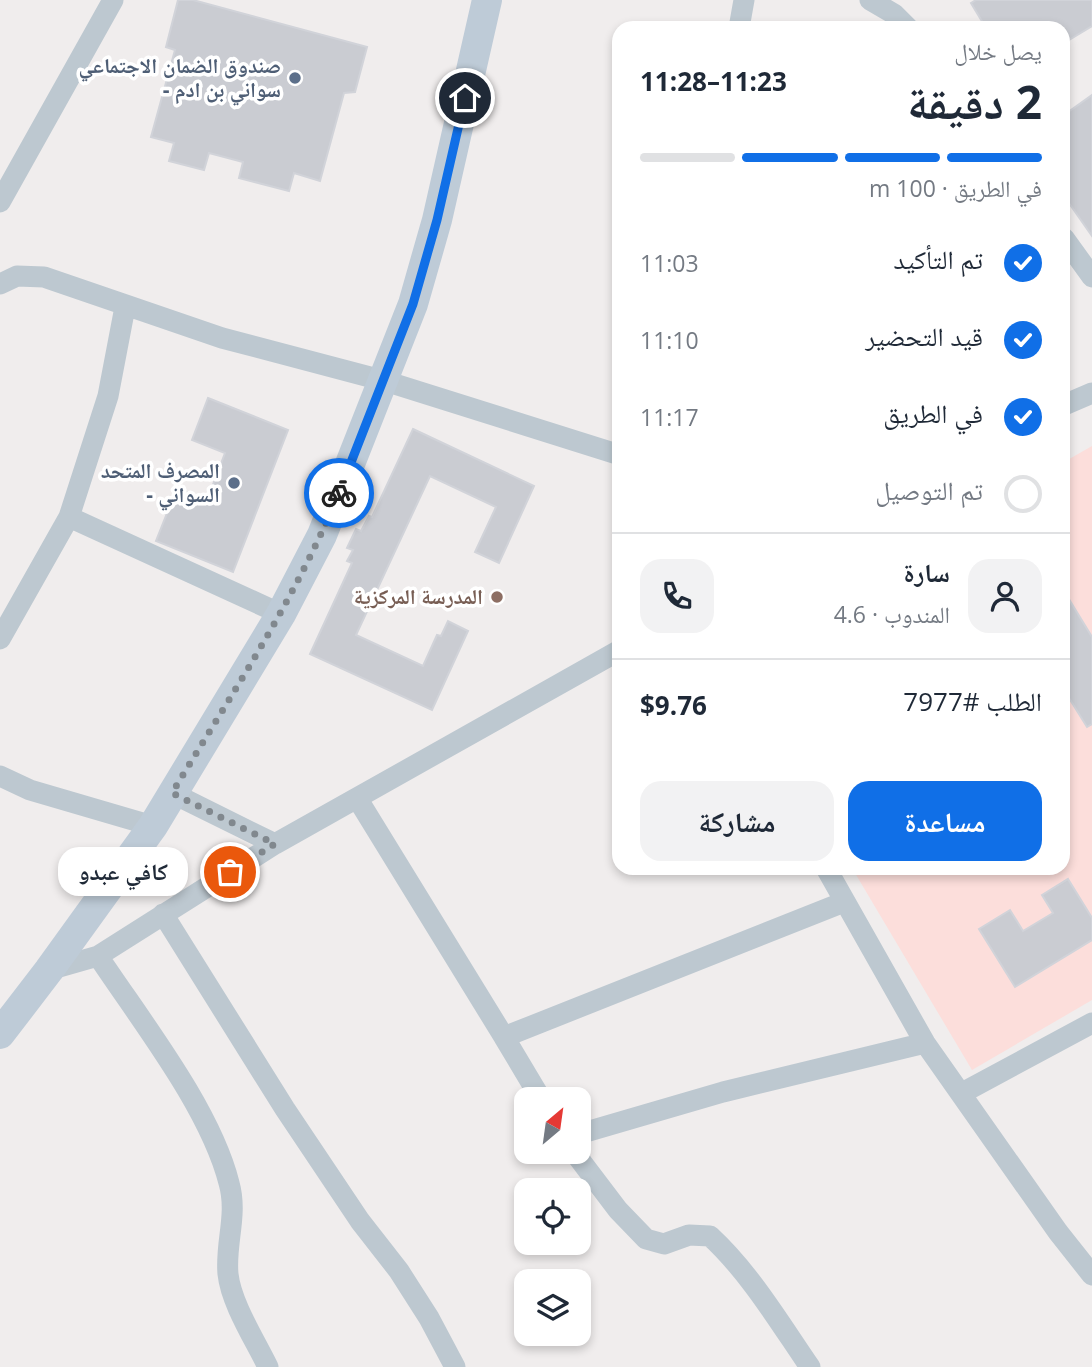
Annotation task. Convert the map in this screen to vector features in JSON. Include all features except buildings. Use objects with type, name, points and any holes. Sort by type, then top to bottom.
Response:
[{"type":"main road","points":[[0,1034],[153,826],[281,614],[321,535],[413,304],[437,220],[487,0]]},
{"type":"street","points":[[0,202],[113,0]]},
{"type":"street","points":[[740,21],[744,0]]},
{"type":"street","points":[[870,0],[901,21]]},
{"type":"street","points":[[1070,246],[1092,277]]},
{"type":"street","points":[[0,284],[17,276],[44,277],[125,307],[222,338],[384,381],[612,452]]},
{"type":"street","points":[[0,639],[69,517],[108,396],[125,307]]},
{"type":"street","points":[[1070,402],[1092,393]]},
{"type":"street","points":[[69,517],[281,614]]},
{"type":"street","points":[[49,970],[98,956],[275,844],[612,655]]},
{"type":"street","points":[[0,776],[30,790],[153,826]]},
{"type":"street","points":[[172,793],[275,844]]},
{"type":"street","points":[[357,798],[534,1087]]},
{"type":"street","points":[[830,875],[925,1043],[1058,1232],[1092,1275]]},
{"type":"street","points":[[504,1037],[844,902]]},
{"type":"street","points":[[163,914],[285,1109],[360,1221],[414,1294],[455,1367]]},
{"type":"street","points":[[98,956],[180,1080],[211,1134],[229,1183],[234,1215],[228,1273],[238,1305],[268,1367]]},
{"type":"street","points":[[962,1093],[1092,1023]]},
{"type":"street","points":[[592,1130],[723,1091],[925,1043]]},
{"type":"street","points":[[583,1164],[618,1210],[646,1239],[664,1244],[689,1235],[710,1236],[726,1251],[759,1293],[810,1367]]},
{"type":"shaded area","points":[[1092,446],[1092,1000],[972,1070],[856,875],[1070,875],[1070,459]]},
{"type":"way so far","points":[[230,872],[275,844],[172,793],[281,614],[339,493]]},
{"type":"place","name":"صندوق الضمان الاجتماعي - سواني بن ادم","points":[[295,78]]},
{"type":"place","name":"المصرف المتحد - السواني","points":[[234,483]]},
{"type":"place","name":"المدرسة المركزية","points":[[497,597]]},
{"type":"place","name":"كافي عبدو","points":[[230,872]]},
{"type":"route","points":[[339,493],[413,304],[437,220],[465,98]]}]
